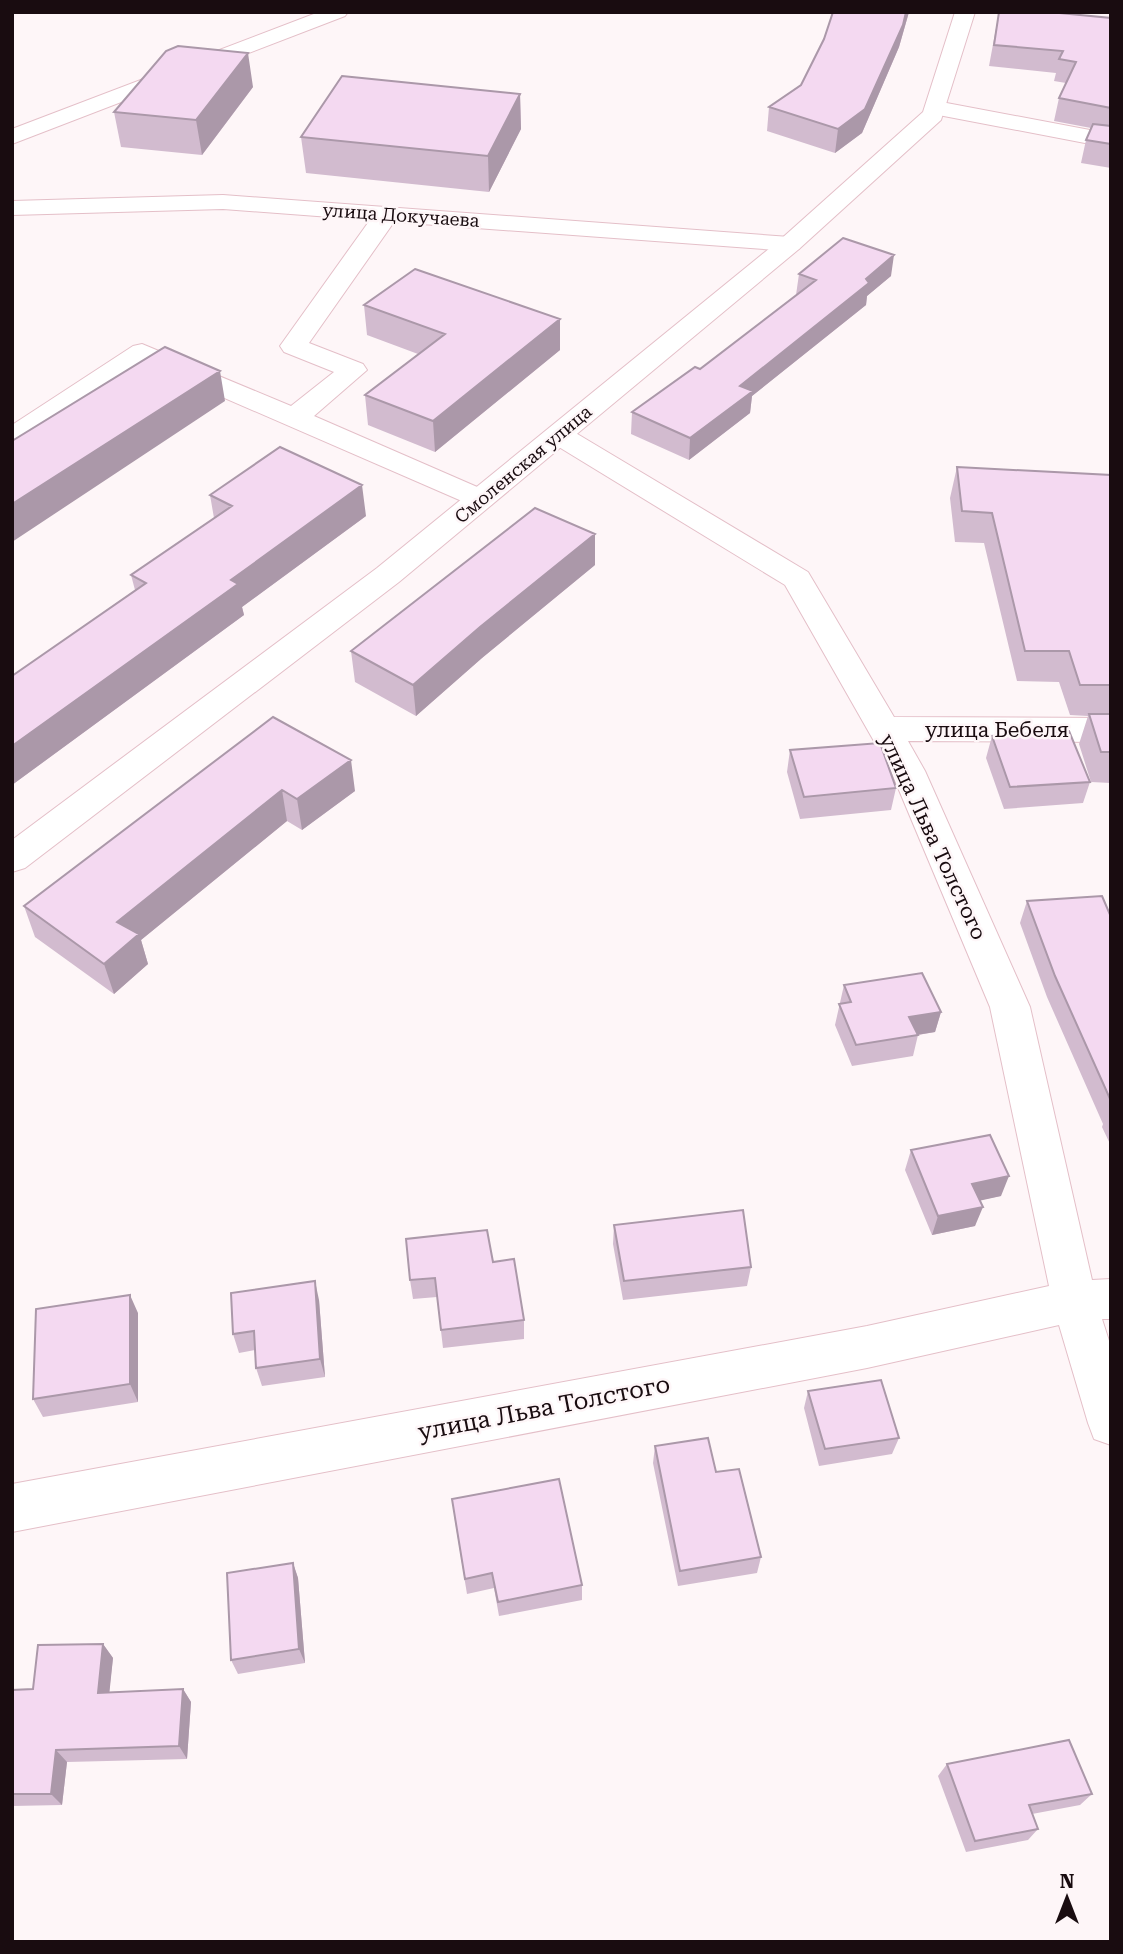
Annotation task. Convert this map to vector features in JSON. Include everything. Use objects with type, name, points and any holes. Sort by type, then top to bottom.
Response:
[{"type":"street","points":[[12,137],[338,12]]},
{"type":"street","name":"Смоленская улица","points":[[12,859],[388,575],[790,244],[933,115],[965,12]]},
{"type":"street","points":[[936,108],[1111,141]]},
{"type":"street","name":"улица Докучаева","points":[[12,208],[223,202],[790,244]]},
{"type":"street","points":[[294,418],[353,370],[293,346],[387,214]]},
{"type":"street","points":[[12,438],[142,352],[481,499]]},
{"type":"street","name":"улица Льва Толстого","points":[[559,435],[797,579],[908,771],[1010,1007],[1092,1300],[1111,1423]]},
{"type":"street","name":"улица Бебеля","points":[[883,729],[1111,730]]},
{"type":"street","name":"улица Льва Толстого","points":[[12,1508],[867,1347],[1092,1300]]},
{"type":"building","points":[[833,12],[906,12],[903,25],[865,109],[838,129],[769,107],[801,85],[824,39]]},
{"type":"building","points":[[999,12],[1049,12],[1111,18],[1111,108],[1059,98],[1076,62],[1059,59],[1063,51],[994,45]]},
{"type":"building","points":[[178,46],[248,53],[196,120],[114,112],[166,51]]},
{"type":"building","points":[[342,76],[520,94],[488,156],[301,137]]},
{"type":"building","points":[[1093,124],[1111,126],[1111,144],[1086,140]]},
{"type":"building","points":[[843,238],[894,255],[866,279],[869,283],[740,386],[753,391],[690,438],[632,412],[695,367],[700,369],[816,280],[799,274]]},
{"type":"building","points":[[415,269],[560,319],[433,421],[365,395],[445,334],[364,305]]},
{"type":"building","points":[[165,347],[220,371],[12,504],[12,441]]},
{"type":"building","points":[[280,447],[362,485],[231,580],[238,584],[12,746],[12,676],[146,583],[131,575],[232,506],[210,495]]},
{"type":"building","points":[[957,467],[1111,475],[1111,685],[1080,685],[1069,651],[1025,651],[992,513],[962,511]]},
{"type":"building","points":[[535,508],[595,534],[413,685],[351,651]]},
{"type":"building","points":[[1089,714],[1111,714],[1111,752],[1101,752]]},
{"type":"building","points":[[273,717],[351,760],[297,799],[282,790],[117,922],[139,934],[104,964],[24,906]]},
{"type":"building","points":[[1069,731],[1090,782],[1010,787],[992,736]]},
{"type":"building","points":[[880,743],[896,788],[804,797],[790,750]]},
{"type":"building","points":[[1102,896],[1111,917],[1111,1101],[1055,976],[1027,901]]},
{"type":"building","points":[[922,973],[941,1012],[909,1017],[918,1035],[856,1045],[839,1004],[851,1002],[844,985]]},
{"type":"building","points":[[990,1135],[1009,1176],[972,1184],[983,1207],[938,1216],[911,1150]]},
{"type":"building","points":[[743,1210],[751,1267],[624,1281],[614,1225]]},
{"type":"building","points":[[487,1230],[493,1262],[514,1259],[524,1320],[441,1330],[435,1278],[410,1280],[406,1239]]},
{"type":"building","points":[[315,1281],[320,1359],[256,1368],[254,1331],[233,1334],[231,1293]]},
{"type":"building","points":[[130,1295],[130,1384],[33,1399],[36,1309]]},
{"type":"building","points":[[881,1380],[899,1438],[825,1449],[808,1391]]},
{"type":"building","points":[[708,1438],[716,1472],[739,1469],[761,1557],[680,1571],[655,1446]]},
{"type":"building","points":[[559,1479],[582,1585],[498,1602],[492,1573],[465,1579],[452,1499]]},
{"type":"building","points":[[293,1563],[299,1649],[231,1660],[227,1573]]},
{"type":"building","points":[[103,1644],[98,1693],[183,1689],[179,1746],[56,1750],[51,1794],[12,1794],[12,1690],[33,1689],[38,1645]]},
{"type":"building","points":[[1069,1740],[1092,1794],[1029,1805],[1038,1829],[975,1841],[947,1764]]}]
